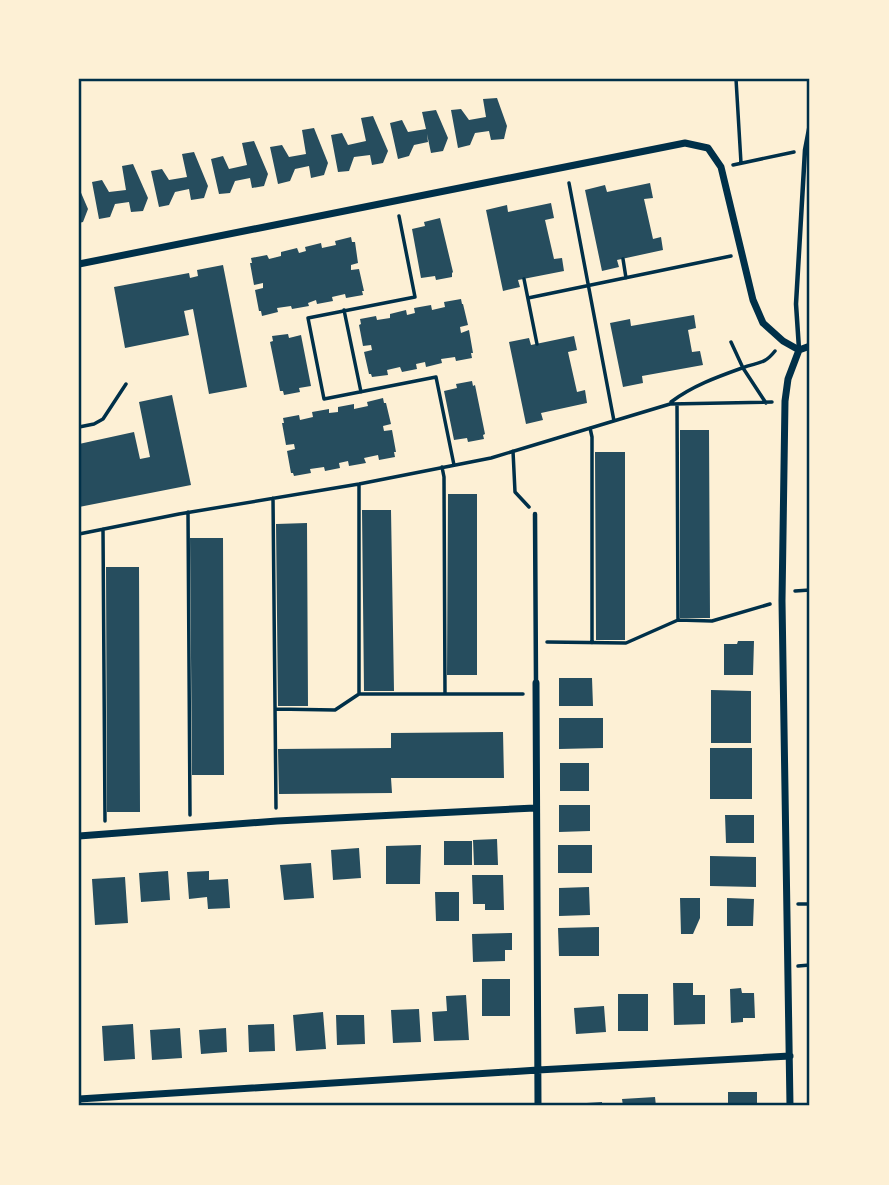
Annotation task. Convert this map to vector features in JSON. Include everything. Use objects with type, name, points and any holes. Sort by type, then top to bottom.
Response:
[{"type":"street","points":[[79,264],[685,143],[708,148],[721,167],[753,300],[763,323],[783,341],[799,350]]},
{"type":"street","points":[[790,1106],[782,601],[785,401],[788,379],[799,350],[810,346]]},
{"type":"street","points":[[536,683],[538,1106]]},
{"type":"street","points":[[79,836],[276,821],[535,808]]},
{"type":"street","points":[[79,1099],[790,1056]]},
{"type":"lane","points":[[799,350],[796,304],[805,150],[810,124]]},
{"type":"lane","points":[[535,514],[536,683]]},
{"type":"path","points":[[736,79],[741,163]]},
{"type":"path","points":[[721,167],[805,150]]},
{"type":"path","points":[[569,183],[614,421]]},
{"type":"path","points":[[399,216],[415,297],[308,318],[324,399],[436,377],[454,465]]},
{"type":"path","points":[[528,298],[741,253]]},
{"type":"path","points":[[623,259],[626,278]]},
{"type":"path","points":[[524,279],[537,344]]},
{"type":"path","points":[[345,310],[361,392]]},
{"type":"path","points":[[670,404],[687,390],[767,361],[783,341]]},
{"type":"path","points":[[79,534],[188,512],[359,484],[491,457],[670,404],[766,403],[743,368],[731,342]]},
{"type":"path","points":[[79,427],[103,419],[126,384]]},
{"type":"path","points":[[677,404],[678,620]]},
{"type":"path","points":[[589,428],[592,438],[592,643]]},
{"type":"path","points":[[513,451],[515,492],[535,514]]},
{"type":"path","points":[[442,467],[445,694]]},
{"type":"path","points":[[359,484],[359,694]]},
{"type":"path","points":[[274,498],[276,814]]},
{"type":"path","points":[[188,512],[191,820]]},
{"type":"path","points":[[103,529],[105,826]]},
{"type":"path","points":[[536,642],[626,643],[678,620],[712,621],[782,601]]},
{"type":"path","points":[[275,709],[335,710],[359,694],[536,694]]},
{"type":"building","points":[[497,98],[507,126],[504,139],[491,140],[489,131],[475,133],[470,145],[458,148],[451,110],[461,109],[469,120],[486,117],[483,99]]},
{"type":"building","points":[[436,110],[448,138],[443,151],[431,153],[427,134],[428,142],[414,145],[409,156],[398,159],[390,123],[402,120],[408,132],[426,129],[422,112]]},
{"type":"building","points":[[373,116],[388,151],[383,163],[372,165],[370,155],[354,157],[349,171],[338,172],[331,135],[342,133],[348,145],[366,141],[361,118]]},
{"type":"building","points":[[314,128],[328,163],[324,175],[311,178],[309,166],[295,169],[290,181],[278,184],[270,147],[282,145],[289,157],[306,154],[302,130]]},
{"type":"building","points":[[254,141],[268,174],[264,186],[252,188],[250,178],[235,181],[230,193],[219,194],[211,159],[223,156],[229,169],[247,165],[242,143]]},
{"type":"building","points":[[194,152],[208,186],[204,198],[191,200],[189,189],[175,192],[169,205],[159,207],[151,171],[162,169],[169,180],[187,177],[182,154]]},
{"type":"building","points":[[133,164],[148,198],[143,211],[131,212],[129,202],[115,204],[110,217],[99,219],[92,182],[102,180],[109,192],[126,190],[122,166]]},
{"type":"building","points":[[650,183],[653,198],[644,199],[653,239],[661,237],[663,250],[617,260],[619,267],[602,271],[585,190],[605,185],[607,192]]},
{"type":"building","points":[[79,188],[88,209],[83,222],[79,223]]},
{"type":"building","points":[[551,203],[554,218],[545,220],[554,259],[562,258],[564,271],[518,280],[520,287],[503,291],[486,210],[507,205],[508,212]]},
{"type":"building","points":[[440,218],[452,277],[436,280],[435,276],[421,278],[412,229],[425,226],[424,222]]},
{"type":"building","points":[[351,237],[352,242],[355,242],[358,263],[351,265],[351,270],[359,269],[363,295],[346,298],[345,294],[332,297],[333,301],[317,304],[316,300],[308,303],[309,306],[277,308],[278,312],[262,316],[255,290],[263,288],[263,283],[254,285],[251,258],[267,255],[269,259],[281,256],[281,252],[297,248],[299,253],[306,251],[305,247],[321,243],[322,248],[336,245],[335,241]]},
{"type":"building","points":[[223,265],[247,387],[209,394],[193,309],[184,311],[189,335],[125,348],[114,287],[189,273],[190,278],[198,276],[197,270]]},
{"type":"building","points":[[461,299],[468,325],[460,327],[461,333],[469,330],[472,358],[456,361],[455,357],[441,359],[442,363],[426,367],[425,362],[416,364],[417,369],[402,372],[400,367],[387,370],[388,375],[372,377],[369,374],[364,352],[372,350],[371,345],[363,346],[360,319],[376,316],[377,320],[390,318],[390,314],[406,310],[407,315],[415,313],[414,308],[431,305],[432,310],[445,307],[444,302]]},
{"type":"building","points":[[694,315],[696,328],[688,330],[692,352],[700,351],[703,365],[642,376],[643,383],[623,387],[610,323],[630,319],[631,326]]},
{"type":"building","points":[[288,334],[289,338],[301,335],[311,386],[299,388],[300,392],[284,395],[283,391],[280,391],[270,342],[273,341],[272,336]]},
{"type":"building","points":[[574,336],[577,350],[568,352],[577,392],[585,390],[587,403],[541,413],[543,420],[526,424],[509,342],[529,338],[531,345]]},
{"type":"building","points":[[472,381],[473,386],[475,385],[484,439],[468,442],[467,438],[454,440],[444,391],[457,388],[456,384]]},
{"type":"building","points":[[172,395],[191,485],[79,507],[79,444],[134,432],[140,459],[150,457],[139,402]]},
{"type":"building","points":[[383,398],[391,424],[383,426],[384,431],[392,430],[395,457],[379,460],[378,455],[364,458],[366,463],[349,466],[348,461],[339,463],[340,468],[325,471],[324,467],[310,469],[311,473],[294,476],[291,473],[287,451],[295,449],[294,444],[286,445],[283,418],[299,415],[300,420],[313,417],[312,412],[329,409],[329,413],[338,412],[338,407],[354,404],[354,409],[368,406],[367,402]]},
{"type":"building","points":[[680,430],[709,430],[710,618],[680,618]]},
{"type":"building","points":[[595,452],[625,452],[625,640],[596,640]]},
{"type":"building","points":[[448,494],[477,494],[477,675],[447,675]]},
{"type":"building","points":[[362,510],[391,510],[394,691],[364,691]]},
{"type":"building","points":[[307,523],[308,706],[278,706],[276,524]]},
{"type":"building","points":[[190,538],[223,538],[224,775],[192,775]]},
{"type":"building","points":[[106,567],[139,567],[140,812],[107,812]]},
{"type":"building","points":[[738,641],[754,641],[753,675],[724,675],[724,644],[737,644]]},
{"type":"building","points":[[559,678],[592,678],[593,706],[559,706]]},
{"type":"building","points":[[711,690],[751,691],[751,743],[711,743]]},
{"type":"building","points":[[559,718],[603,718],[603,748],[559,749]]},
{"type":"building","points":[[503,732],[504,778],[391,778],[392,793],[279,794],[278,749],[391,748],[391,733]]},
{"type":"building","points":[[710,748],[752,748],[752,799],[710,799]]},
{"type":"building","points":[[560,763],[589,763],[589,791],[560,791]]},
{"type":"building","points":[[559,805],[590,805],[590,831],[559,832]]},
{"type":"building","points":[[725,815],[754,815],[754,843],[726,843]]},
{"type":"building","points":[[497,839],[498,865],[474,865],[473,840]]},
{"type":"building","points":[[444,841],[472,841],[472,865],[444,865]]},
{"type":"building","points":[[421,845],[420,884],[386,884],[386,846]]},
{"type":"building","points":[[558,845],[592,845],[592,873],[558,873]]},
{"type":"building","points":[[359,848],[361,878],[333,880],[331,850]]},
{"type":"building","points":[[710,856],[756,857],[756,887],[710,886]]},
{"type":"building","points":[[311,863],[314,898],[284,900],[280,865]]},
{"type":"building","points":[[168,871],[170,900],[141,902],[139,873]]},
{"type":"building","points":[[209,871],[209,880],[228,879],[230,908],[208,909],[207,897],[189,899],[187,872]]},
{"type":"building","points":[[472,875],[503,875],[504,910],[485,910],[485,904],[473,904]]},
{"type":"building","points":[[125,877],[128,923],[95,925],[92,879]]},
{"type":"building","points":[[589,887],[590,915],[559,916],[559,888]]},
{"type":"building","points":[[435,892],[459,892],[459,921],[436,921]]},
{"type":"building","points":[[680,898],[700,898],[700,918],[693,934],[681,934]]},
{"type":"building","points":[[727,898],[754,899],[753,926],[727,926]]},
{"type":"building","points":[[599,927],[599,956],[559,956],[558,928]]},
{"type":"building","points":[[512,933],[512,950],[505,950],[505,961],[473,962],[472,934]]},
{"type":"building","points":[[482,979],[510,979],[510,1016],[482,1016]]},
{"type":"building","points":[[673,983],[693,983],[693,995],[705,995],[705,1024],[674,1025]]},
{"type":"building","points":[[741,988],[742,993],[754,993],[755,1018],[743,1018],[743,1022],[731,1023],[730,989]]},
{"type":"building","points":[[618,994],[648,994],[648,1031],[618,1031]]},
{"type":"building","points":[[466,995],[469,1040],[434,1041],[432,1012],[447,1011],[446,996]]},
{"type":"building","points":[[604,1006],[606,1032],[576,1034],[574,1008]]},
{"type":"building","points":[[419,1009],[421,1042],[393,1043],[391,1010]]},
{"type":"building","points":[[323,1012],[326,1049],[296,1051],[293,1015]]},
{"type":"building","points":[[336,1015],[364,1015],[365,1044],[337,1045]]},
{"type":"building","points":[[133,1024],[135,1059],[104,1061],[102,1026]]},
{"type":"building","points":[[274,1024],[275,1051],[249,1052],[248,1025]]},
{"type":"building","points":[[180,1028],[182,1058],[152,1060],[150,1030]]},
{"type":"building","points":[[226,1028],[227,1052],[201,1054],[199,1030]]},
{"type":"building","points":[[728,1092],[757,1092],[757,1106],[728,1106]]},
{"type":"building","points":[[655,1097],[656,1106],[623,1106],[622,1099]]},
{"type":"building","points":[[602,1102],[602,1106],[571,1106],[571,1104]]}]
